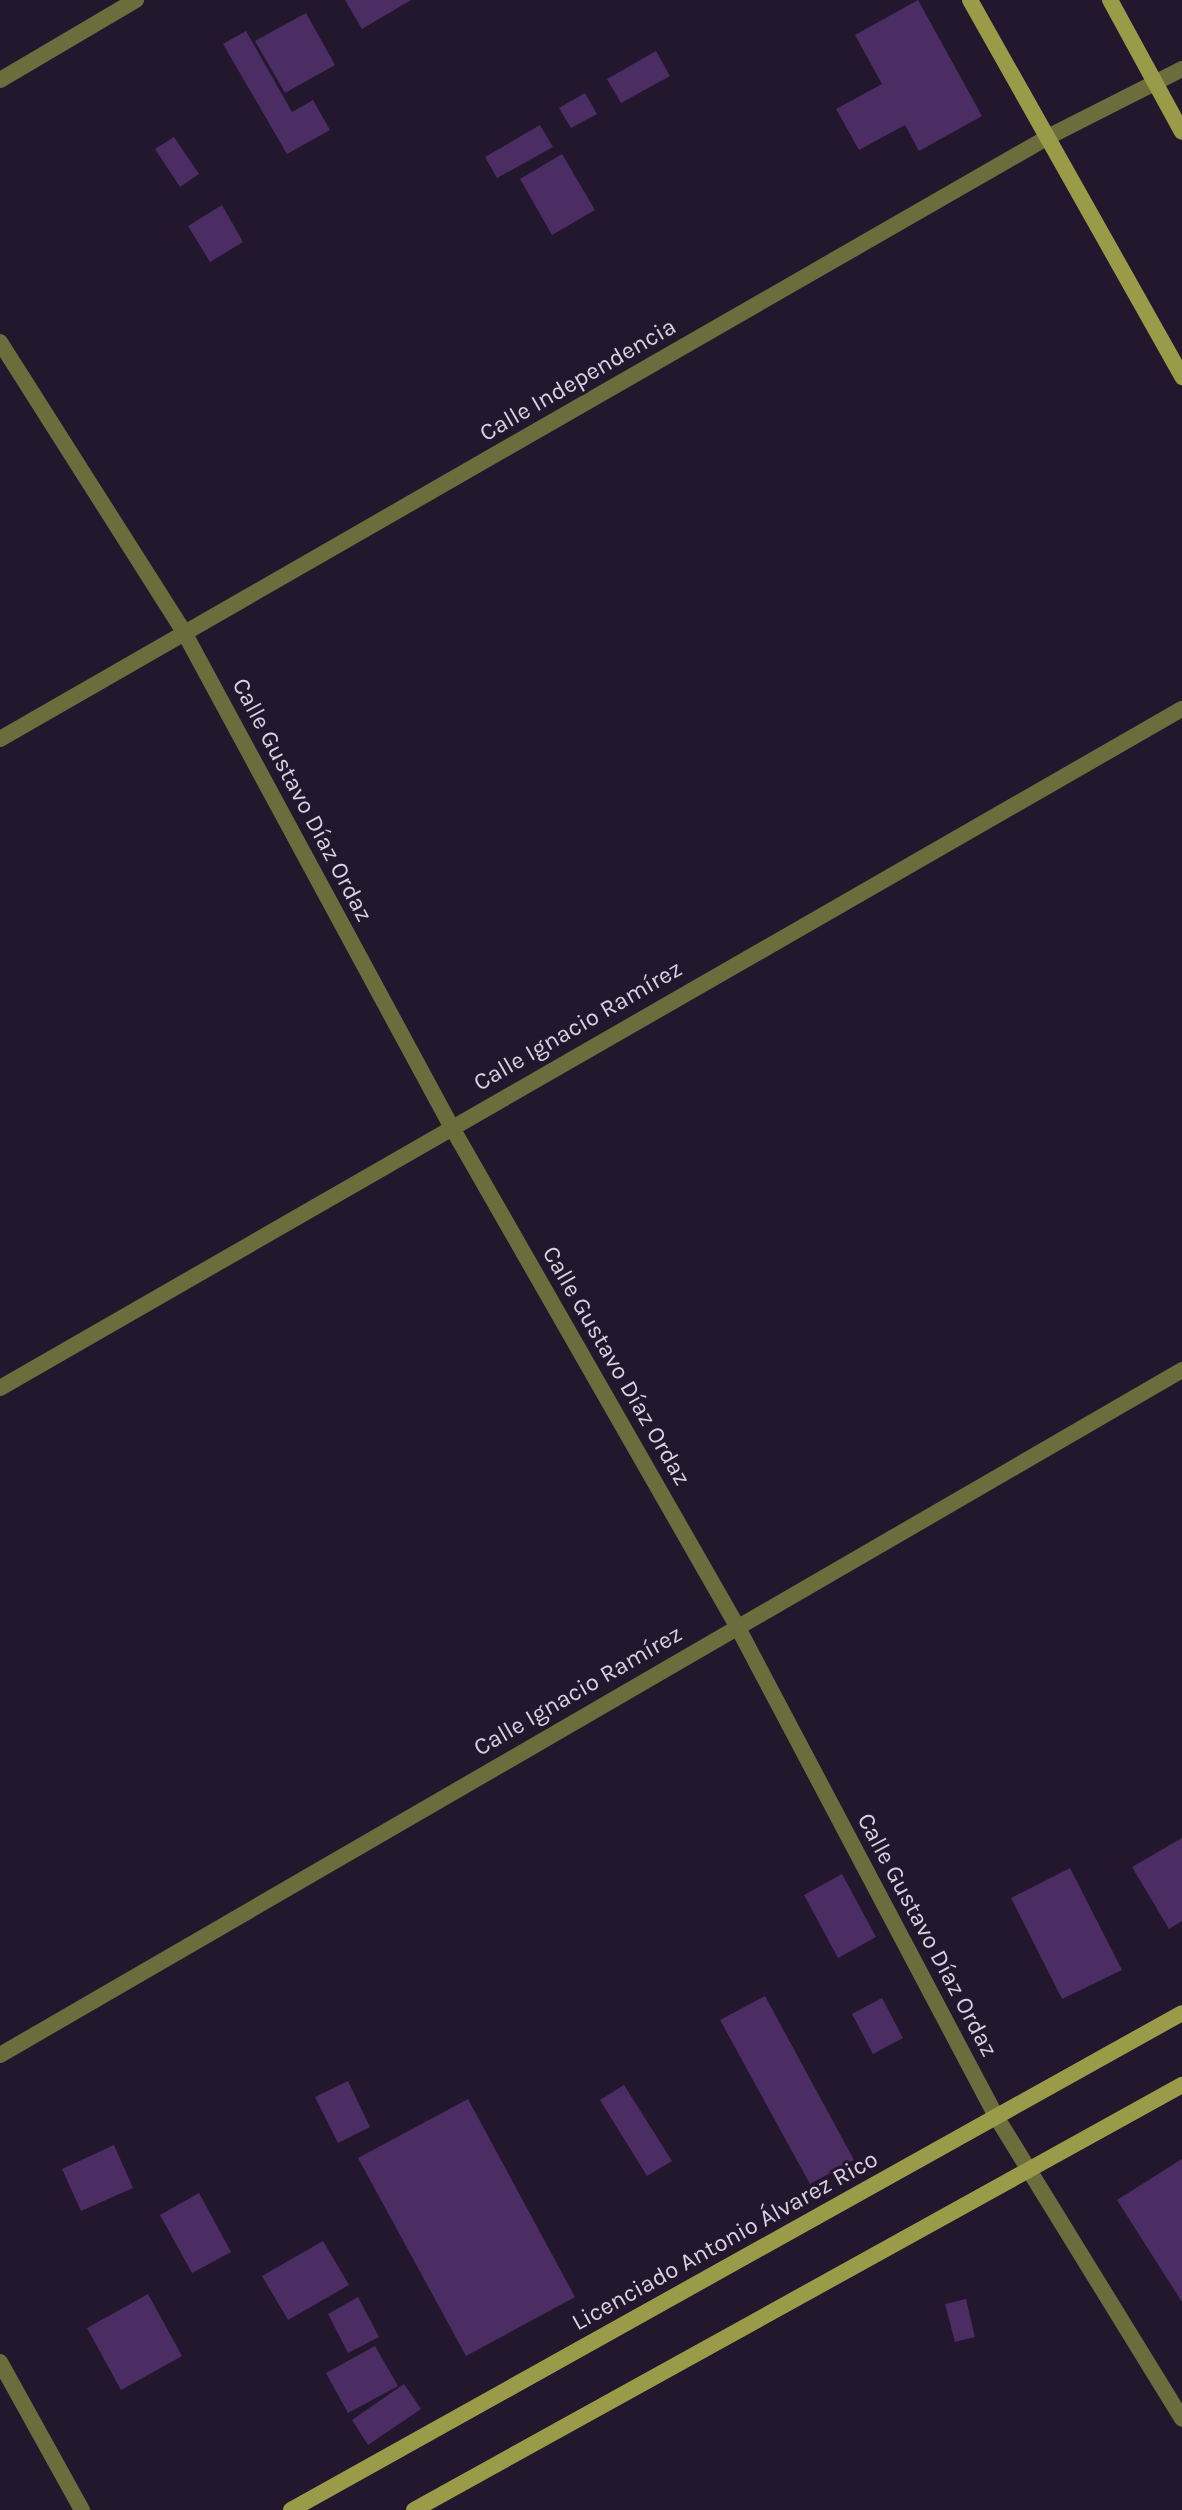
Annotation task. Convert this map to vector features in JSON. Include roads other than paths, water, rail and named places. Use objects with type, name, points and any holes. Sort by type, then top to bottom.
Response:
[{"type":"main road","points":[[970,0],[1182,377]]},
{"type":"main road","points":[[1110,0],[1182,132]]},
{"type":"main road","name":"Licenciado Antonio Álvarez Rico","points":[[291,2510],[1182,2013]]},
{"type":"main road","points":[[414,2510],[1182,2085]]},
{"type":"street","points":[[0,80],[136,0]]},
{"type":"street","name":"Calle Independencia","points":[[0,739],[1048,137],[1182,69]]},
{"type":"street","name":"Calle Gustavo Díaz Ordaz","points":[[0,342],[185,634],[451,1126],[737,1626],[997,2118],[1182,2419]]},
{"type":"street","name":"Calle Ignacio Ramírez","points":[[0,1388],[451,1126],[1182,709]]},
{"type":"street","name":"Calle Ignacio Ramírez","points":[[0,2055],[1182,1370]]},
{"type":"street","points":[[0,2362],[82,2510]]}]
